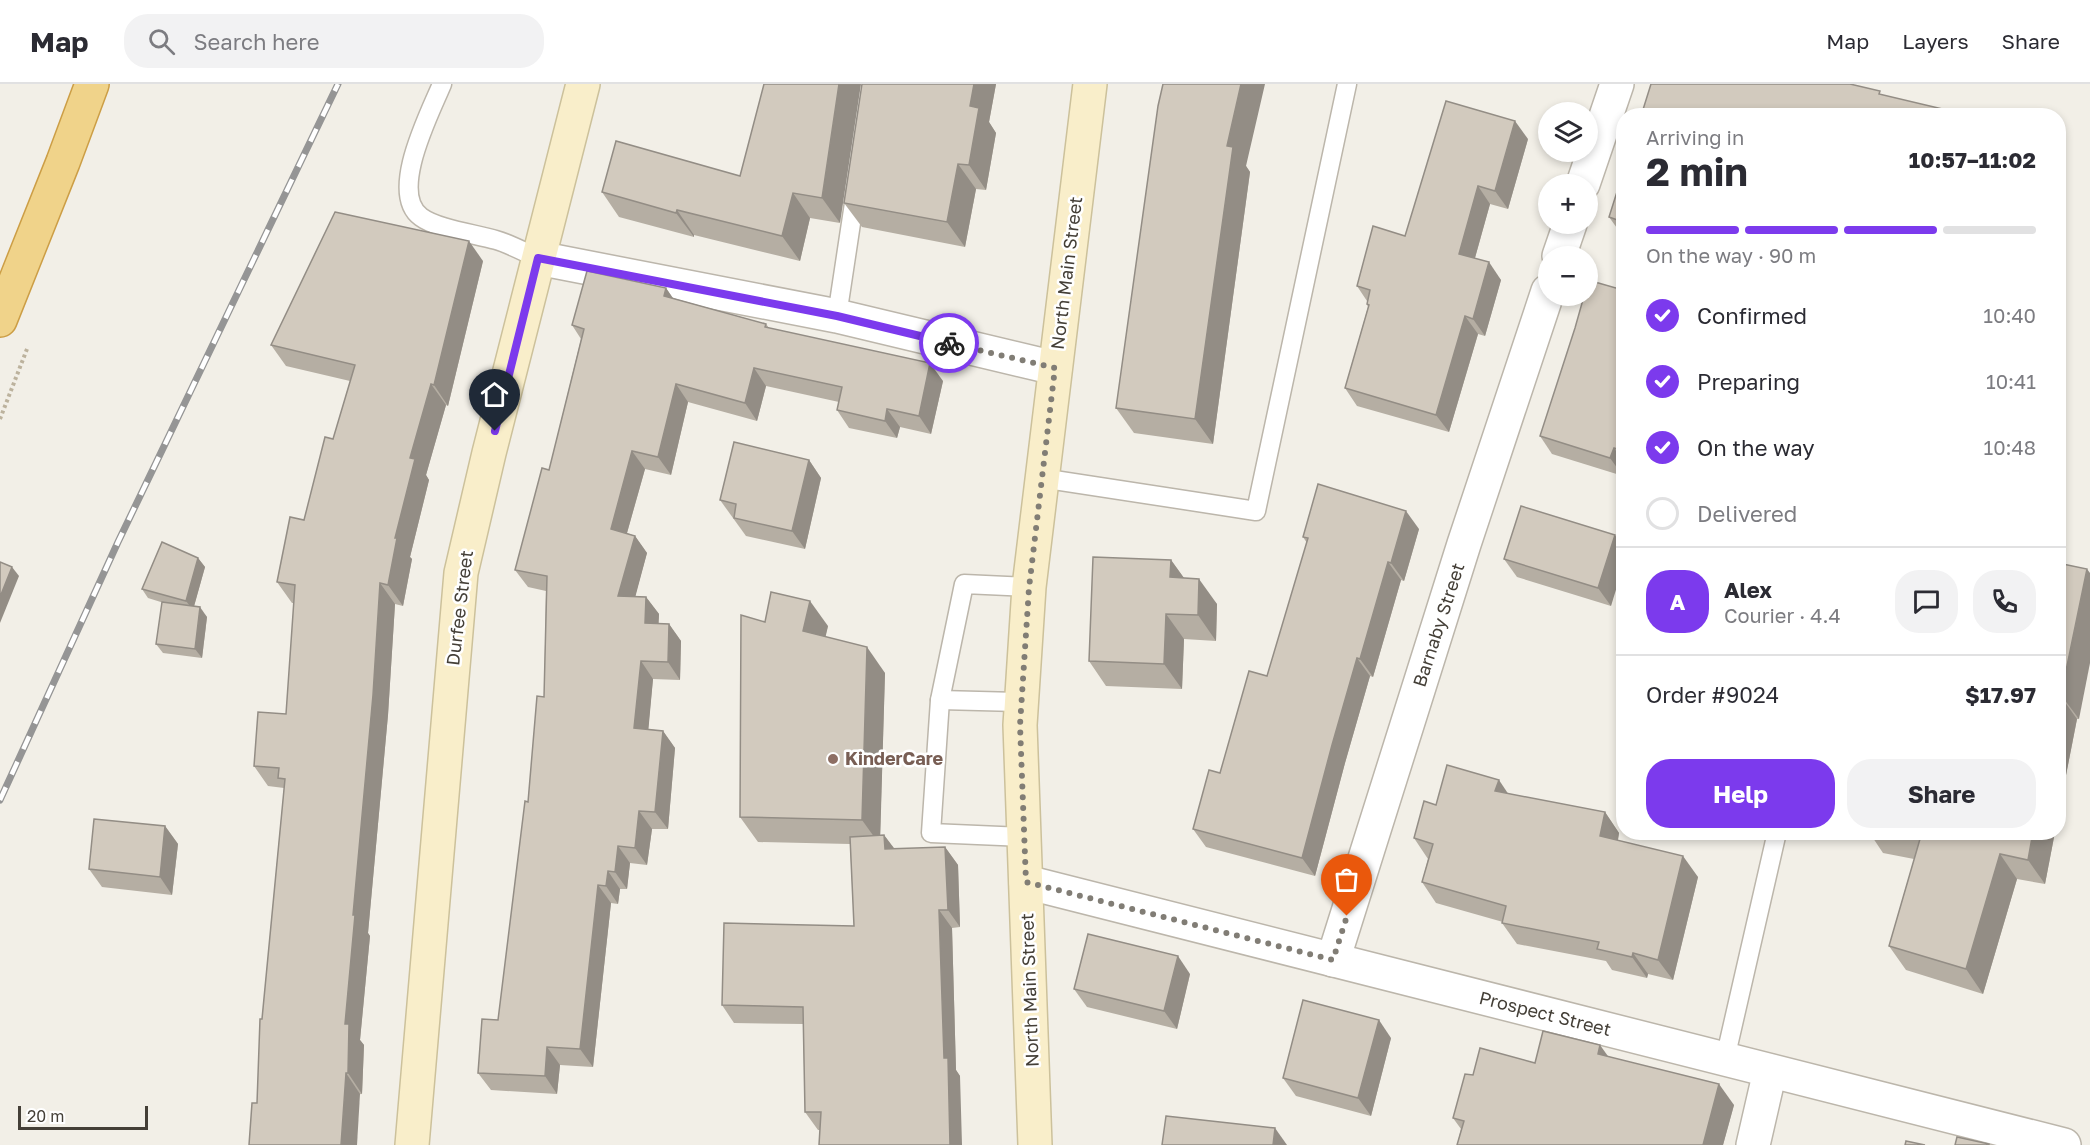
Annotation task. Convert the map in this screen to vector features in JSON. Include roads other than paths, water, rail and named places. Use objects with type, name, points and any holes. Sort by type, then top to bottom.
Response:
[{"type":"highway","points":[[0,320],[92,84]]},
{"type":"main road","name":"Durfee Street","points":[[412,1145],[461,573],[484,473],[583,84]]},
{"type":"main road","name":"North Main Street","points":[[1035,1145],[1020,725],[1029,588],[1041,478],[1090,84]]},
{"type":"street","points":[[1586,174],[1617,84]]},
{"type":"street","points":[[538,258],[837,316],[1055,368]]},
{"type":"street","name":"Barnaby Street","points":[[1333,960],[1464,544],[1543,306]]},
{"type":"street","name":"Prospect Street","points":[[1026,882],[2064,1145]]},
{"type":"street","points":[[1753,1145],[1770,1071]]},
{"type":"lane","points":[[442,84],[418,140],[411,170],[409,199],[413,209],[422,218],[437,225],[499,241],[538,258]]},
{"type":"lane","points":[[1041,478],[1256,511],[1347,84]]},
{"type":"lane","points":[[837,316],[858,177]]},
{"type":"lane","points":[[1024,837],[932,833],[940,700],[964,584],[1029,588]]},
{"type":"lane","points":[[940,700],[1022,702]]},
{"type":"lane","points":[[1725,1059],[1775,840]]},
{"type":"railway","points":[[0,800],[118,542],[338,84]]},
{"type":"place","name":"KinderCare","points":[[833,759]]}]
